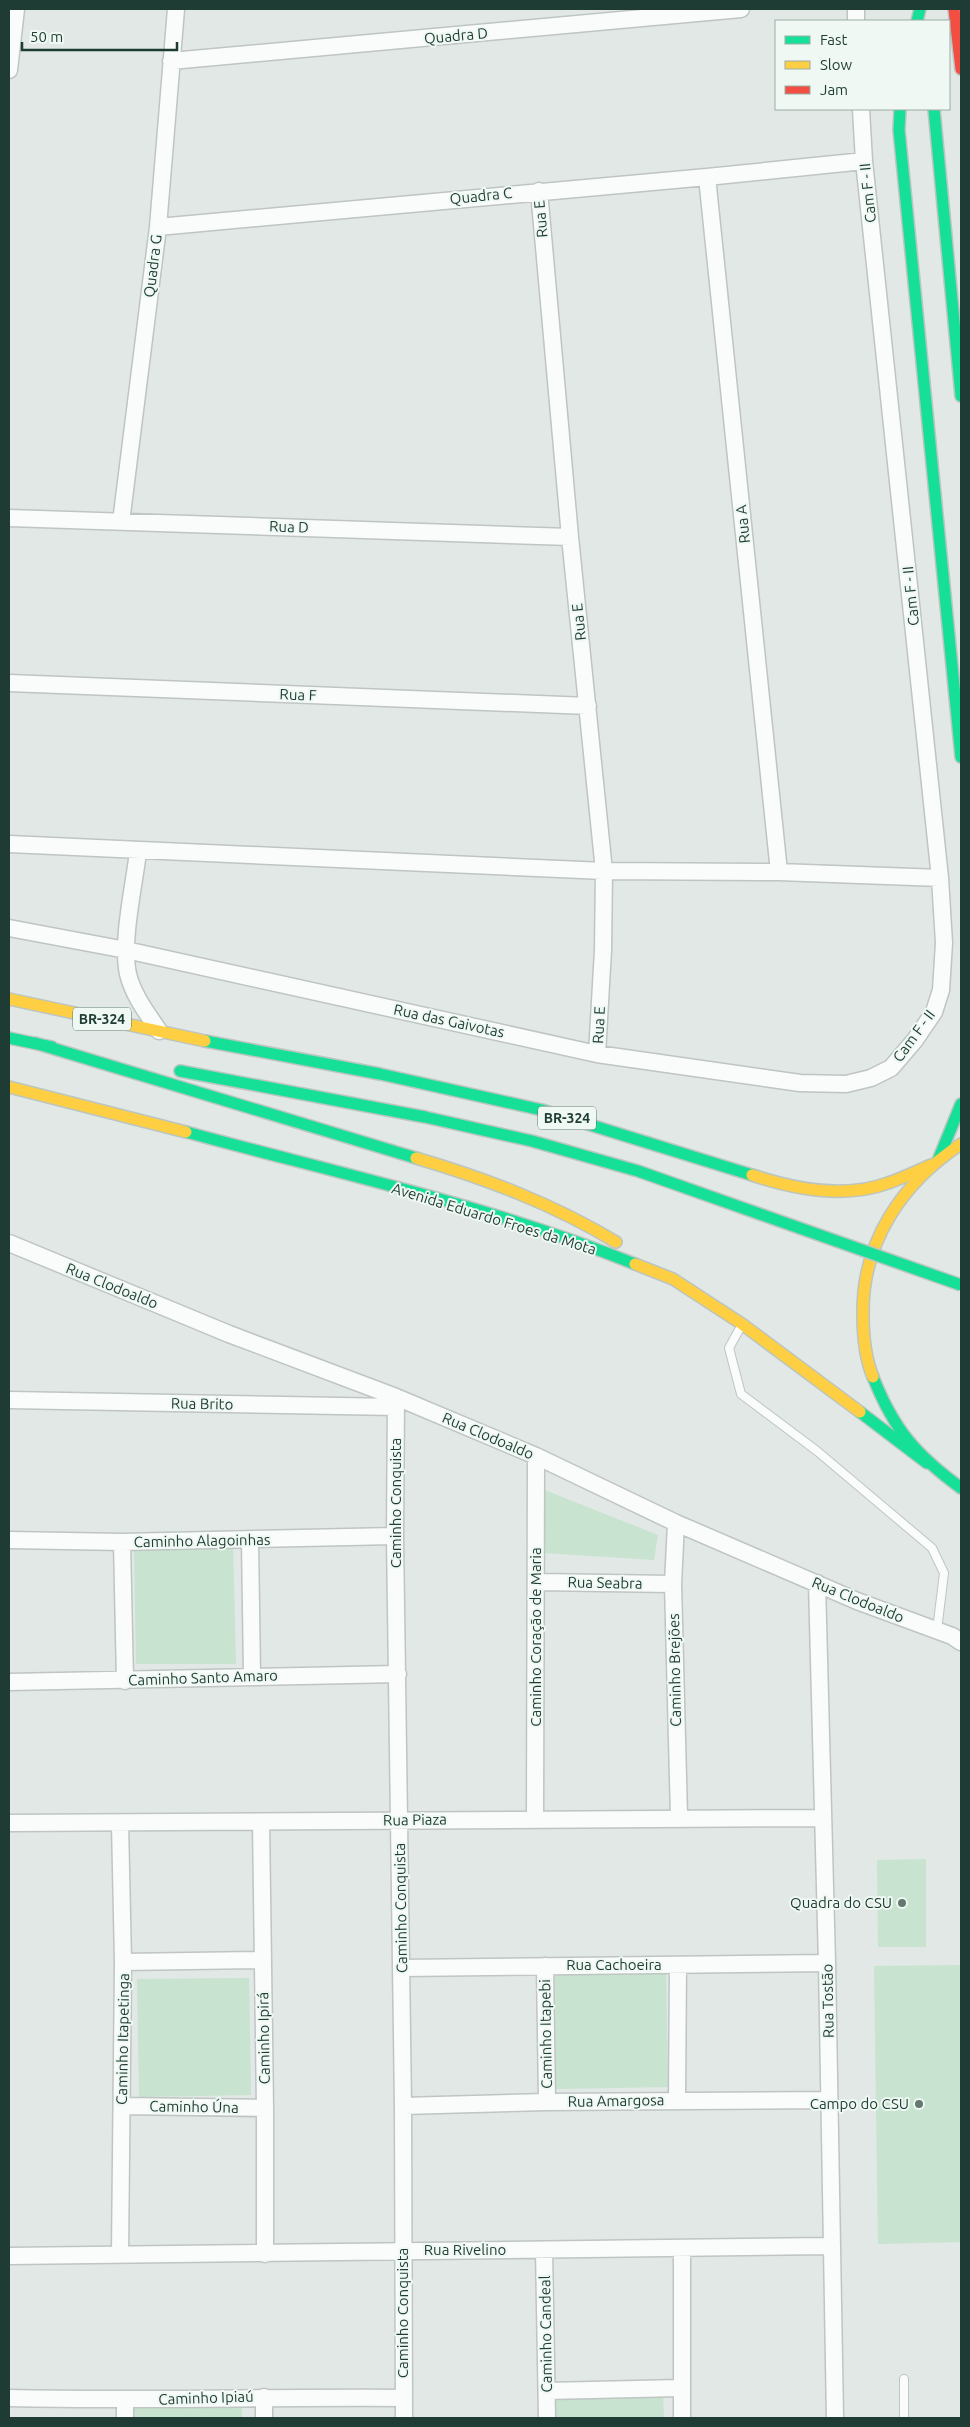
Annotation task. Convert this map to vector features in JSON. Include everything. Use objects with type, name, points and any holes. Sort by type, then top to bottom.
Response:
[{"type":"main road","points":[[957,12],[961,69]]},
{"type":"main road","points":[[900,110],[899,130],[922,374],[961,757]]},
{"type":"main road","points":[[934,110],[961,396]]},
{"type":"main road","name":"Avenida Eduardo Froes da Mota","points":[[9,1000],[380,1074],[542,1110],[663,1146],[757,1178],[812,1190],[850,1191],[886,1184],[935,1162]]},
{"type":"main road","name":"BR-324","points":[[9,1038],[152,1065]]},
{"type":"main road","name":"BR-324","points":[[35,1043],[467,1173],[542,1202],[598,1230],[673,1279]]},
{"type":"main road","name":"BR-324","points":[[171,1069],[425,1116],[532,1141],[638,1171],[961,1285]]},
{"type":"main road","name":"Avenida Eduardo Froes da Mota","points":[[9,1087],[104,1110],[570,1238],[673,1279],[742,1324],[947,1480],[961,1488]]},
{"type":"main road","points":[[935,1162],[961,1104]]},
{"type":"main road","name":"Avenida Eduardo Froes da Mota","points":[[926,1463],[901,1435],[882,1403],[868,1362],[862,1332],[863,1294],[870,1258],[884,1223],[905,1192],[935,1162],[961,1144]]},
{"type":"main road","points":[[947,1480],[961,1495]]},
{"type":"street","points":[[9,70],[16,9]]},
{"type":"street","name":"Quadra G","points":[[121,522],[158,226],[176,9]]},
{"type":"street","name":"Quadra D","points":[[171,61],[741,9]]},
{"type":"street","name":"Cam F - II","points":[[861,110],[864,161],[940,878],[944,944],[941,990],[934,1012],[915,1040],[891,1068]]},
{"type":"street","name":"Quadra C","points":[[158,226],[707,177],[864,161]]},
{"type":"street","name":"Rua A","points":[[707,177],[779,872]]},
{"type":"street","name":"Rua E","points":[[539,191],[570,537],[604,872],[603,950],[597,1054]]},
{"type":"street","name":"Rua D","points":[[9,518],[570,537]]},
{"type":"street","name":"Rua F","points":[[9,683],[588,706]]},
{"type":"street","points":[[9,844],[138,852],[604,872],[779,872],[940,878]]},
{"type":"street","points":[[138,852],[126,950],[131,983],[159,1031]]},
{"type":"street","name":"Rua das Gaivotas","points":[[9,928],[126,950],[597,1054],[800,1083],[846,1084],[870,1078],[891,1068]]},
{"type":"street","name":"Rua Clodoaldo","points":[[9,1243],[396,1402],[536,1456],[676,1523],[817,1584],[961,1642]]},
{"type":"street","name":"Rua Brito","points":[[9,1400],[396,1402]]},
{"type":"street","name":"Caminho Conquista","points":[[396,1402],[395,1536],[402,1968],[404,2418]]},
{"type":"street","name":"Caminho Coração de Maria","points":[[535,1819],[536,1456]]},
{"type":"street","name":"Caminho Brejões","points":[[676,1523],[673,1584],[679,1817]]},
{"type":"street","name":"Caminho Alagoinhas","points":[[9,1540],[122,1542],[395,1536]]},
{"type":"street","points":[[250,1540],[252,1676]]},
{"type":"street","points":[[122,1542],[125,1681]]},
{"type":"street","name":"Rua Seabra","points":[[536,1582],[673,1584]]},
{"type":"street","name":"Rua Tostão","points":[[817,1584],[827,1962],[834,2418]]},
{"type":"street","name":"Caminho Santo Amaro","points":[[9,1682],[398,1674]]},
{"type":"street","name":"Rua Piaza","points":[[9,1823],[679,1817],[822,1818]]},
{"type":"street","name":"Caminho Ipirá","points":[[261,1822],[266,2108],[265,2254]]},
{"type":"street","name":"Caminho Itapetinga","points":[[120,1823],[123,1962],[120,2255]]},
{"type":"street","points":[[123,1962],[262,1960]]},
{"type":"street","name":"Rua Cachoeira","points":[[402,1968],[827,1962]]},
{"type":"street","points":[[677,2101],[678,1965]]},
{"type":"street","name":"Caminho Itapebi","points":[[545,1966],[547,2102]]},
{"type":"street","name":"Rua Amargosa","points":[[403,2106],[547,2102],[829,2100]]},
{"type":"street","name":"Caminho Úna","points":[[122,2106],[266,2108]]},
{"type":"street","name":"Rua Rivelino","points":[[9,2256],[832,2246]]},
{"type":"street","points":[[682,2249],[682,2418]]},
{"type":"street","name":"Caminho Candeal","points":[[544,2250],[547,2418]]},
{"type":"street","points":[[547,2391],[682,2388]]},
{"type":"street","points":[[264,2396],[264,2418]]},
{"type":"street","name":"Caminho Ipiaú","points":[[9,2398],[125,2401],[264,2396],[403,2398]]},
{"type":"street","points":[[125,2401],[125,2418]]},
{"type":"lane","points":[[742,1324],[729,1348],[741,1394],[816,1451],[932,1548],[944,1573],[937,1631]]},
{"type":"lane","points":[[904,2379],[904,2418]]},
{"type":"green space","points":[[542,1489],[658,1535],[654,1560],[544,1553]]},
{"type":"green space","points":[[233,1544],[236,1664],[136,1664],[134,1546]]},
{"type":"green space","name":"Quadra do CSU","points":[[926,1859],[926,1947],[878,1947],[877,1860]]},
{"type":"green space","name":"Campo do CSU","points":[[961,1965],[961,2242],[878,2244],[874,1966]]},
{"type":"green space","points":[[666,1970],[668,2087],[556,2089],[555,1972]]},
{"type":"green space","points":[[249,1978],[251,2095],[139,2097],[137,1979]]},
{"type":"green space","points":[[663,2392],[664,2418],[553,2418],[552,2394]]},
{"type":"green space","points":[[242,2404],[242,2418],[131,2418],[131,2406]]},
{"type":"traffic: fast","points":[[917,20],[920,9]]},
{"type":"traffic: fast","points":[[900,110],[899,130],[961,757]]},
{"type":"traffic: fast","points":[[934,110],[961,396]]},
{"type":"traffic: fast","points":[[9,1038],[52,1047]]},
{"type":"traffic: fast","points":[[205,1041],[380,1074],[542,1110],[752,1175]]},
{"type":"traffic: fast","points":[[35,1043],[416,1158]]},
{"type":"traffic: fast","points":[[180,1071],[425,1117]]},
{"type":"traffic: fast","points":[[939,1158],[961,1104]]},
{"type":"traffic: fast","points":[[425,1117],[532,1141],[638,1171],[961,1285]]},
{"type":"traffic: fast","points":[[186,1132],[356,1176],[469,1208],[581,1243],[635,1264]]},
{"type":"traffic: fast","points":[[873,1377],[889,1412],[908,1440],[931,1464],[961,1488]]},
{"type":"traffic: fast","points":[[860,1412],[927,1463]]},
{"type":"traffic: slow","points":[[9,999],[205,1041]]},
{"type":"traffic: slow","points":[[9,1087],[186,1132]]},
{"type":"traffic: slow","points":[[873,1377],[865,1346],[863,1314],[865,1288],[870,1263],[878,1239],[904,1196],[921,1177],[961,1144]]},
{"type":"traffic: slow","points":[[416,1158],[494,1184],[544,1204],[616,1242]]},
{"type":"traffic: slow","points":[[752,1175],[802,1188],[837,1191],[855,1190],[872,1188],[888,1183],[931,1165]]},
{"type":"traffic: slow","points":[[635,1264],[673,1279],[742,1324],[860,1412]]},
{"type":"traffic: jam","points":[[954,9],[961,69]]},
{"type":"place","name":"Quadra do CSU","points":[[902,1903]]},
{"type":"place","name":"Campo do CSU","points":[[919,2104]]}]
